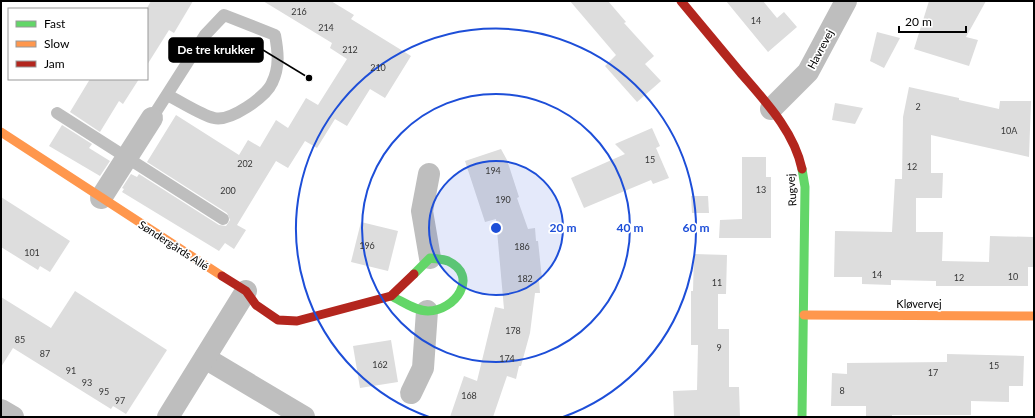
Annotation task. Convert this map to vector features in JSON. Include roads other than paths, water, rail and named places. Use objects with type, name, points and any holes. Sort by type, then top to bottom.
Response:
[{"type":"street","name":"Rugvej","points":[[681,1],[771,109],[788,134],[799,156],[804,186],[802,417]]},
{"type":"street","name":"Havrevej","points":[[771,109],[808,72],[846,1]]},
{"type":"street","points":[[101,198],[152,118]]},
{"type":"street","name":"Søndergårds Allé","points":[[1,132],[246,291],[256,305],[278,320],[297,321],[391,296],[430,258]]},
{"type":"street","points":[[391,296],[427,311],[446,306],[460,295],[464,287],[461,273],[451,262],[430,258],[422,211],[429,174]]},
{"type":"street","points":[[168,417],[246,291]]},
{"type":"street","points":[[411,393],[423,368],[427,311]]},
{"type":"street","name":"Kløvervej","points":[[804,315],[1034,316]]},
{"type":"street","points":[[205,358],[304,417]]},
{"type":"street","points":[[1,410],[13,417]]},
{"type":"lane","points":[[152,118],[205,35],[224,15],[275,35],[279,56],[272,84],[257,99],[231,117],[215,118],[167,95]]},
{"type":"lane","points":[[57,113],[223,219]]},
{"type":"place","name":"De tre krukker","points":[[309,78]]}]
